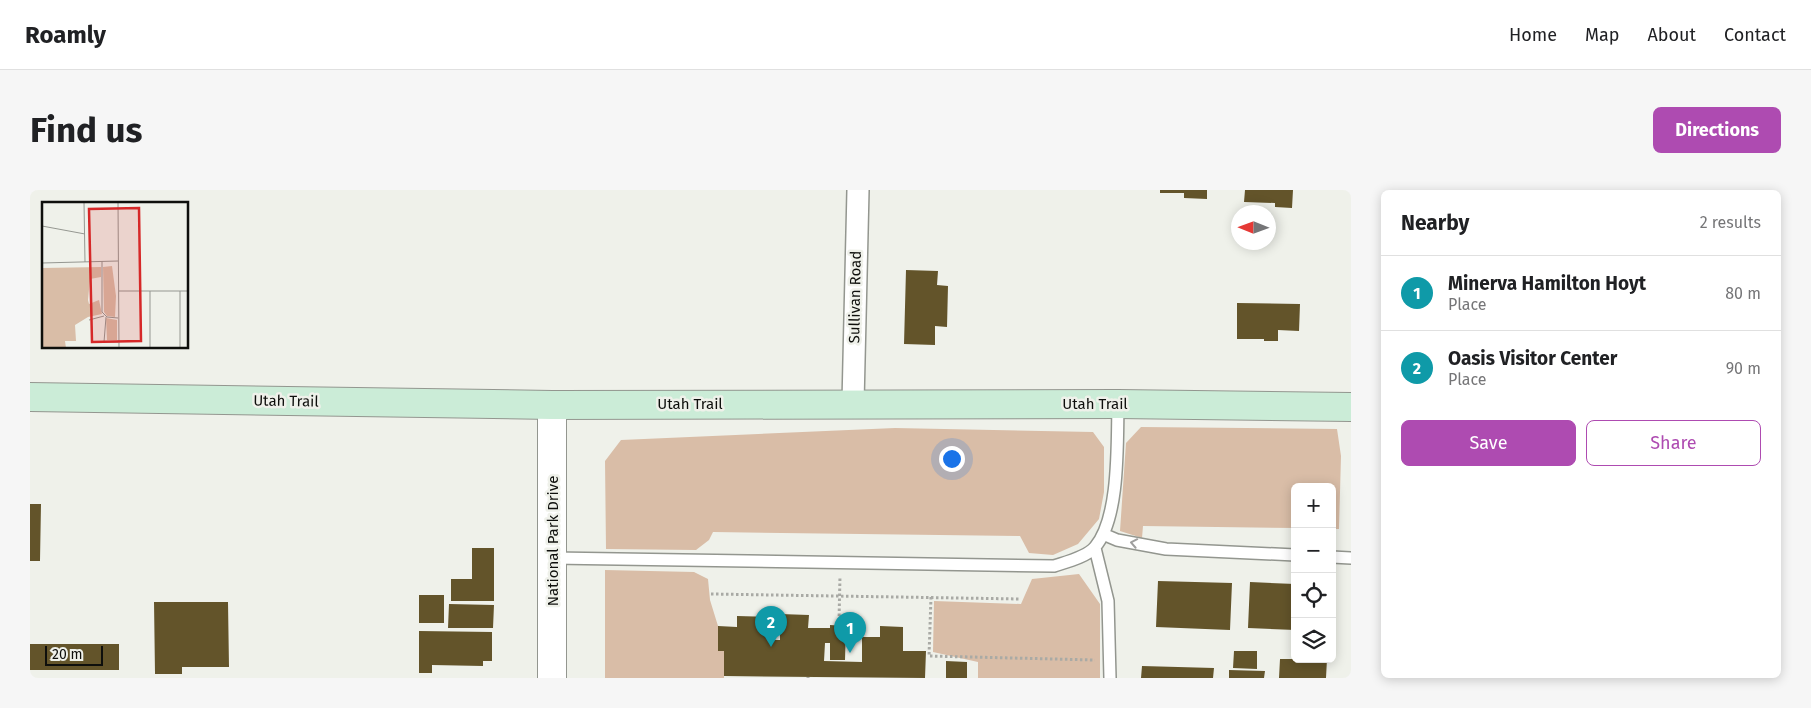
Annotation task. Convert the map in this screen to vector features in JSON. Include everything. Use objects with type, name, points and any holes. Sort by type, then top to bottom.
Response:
[{"type":"main road","name":"Utah Trail","points":[[30,397],[552,404],[853,403],[1351,407]]},
{"type":"street","name":"Sullivan Road","points":[[853,403],[858,190]]},
{"type":"street","name":"National Park Drive","points":[[552,404],[552,678]]},
{"type":"lane","points":[[553,558],[1054,566],[1076,559],[1095,548],[1109,522],[1114,485],[1118,404]]},
{"type":"lane","points":[[1103,534],[1117,540],[1166,549],[1291,555]]},
{"type":"lane","points":[[1095,548],[1108,601],[1110,678]]},
{"type":"lane","points":[[1336,557],[1351,558]]},
{"type":"path","points":[[839,621],[840,563]]},
{"type":"path","points":[[711,594],[1020,598]]},
{"type":"path","points":[[931,598],[929,656],[1110,660]]},
{"type":"shaded area","points":[[1141,427],[1337,429],[1341,456],[1339,529],[1336,529],[1336,483],[1291,483],[1291,528],[1143,526],[1142,538],[1120,531],[1126,443]]},
{"type":"shaded area","points":[[895,428],[1093,432],[1104,447],[1104,492],[1099,519],[1078,544],[1053,555],[1029,553],[1020,536],[713,532],[709,540],[696,550],[606,549],[605,461],[621,440]]},
{"type":"shaded area","points":[[605,570],[694,572],[708,579],[710,600],[718,626],[718,651],[724,651],[724,678],[605,678]]},
{"type":"shaded area","points":[[1079,574],[1100,604],[1100,678],[978,678],[978,662],[933,652],[934,601],[1021,604],[1032,579]]},
{"type":"building","points":[[1160,190],[1207,190],[1207,199],[1184,198],[1184,193],[1160,193]]},
{"type":"building","points":[[1245,190],[1293,190],[1292,208],[1276,207],[1275,203],[1244,202]]},
{"type":"building","points":[[906,270],[938,271],[937,285],[948,286],[947,327],[935,326],[935,345],[904,344]]},
{"type":"building","points":[[1237,303],[1300,304],[1299,331],[1278,330],[1278,341],[1237,339]]},
{"type":"building","points":[[30,504],[41,504],[40,561],[30,561]]},
{"type":"building","points":[[472,548],[494,548],[494,601],[451,601],[451,579],[472,579]]},
{"type":"building","points":[[1158,581],[1232,583],[1230,630],[1156,627]]},
{"type":"building","points":[[1250,582],[1291,584],[1291,630],[1248,628]]},
{"type":"building","points":[[419,595],[444,595],[444,623],[419,623]]},
{"type":"building","points":[[154,602],[228,602],[229,667],[182,667],[182,674],[155,674]]},
{"type":"building","points":[[449,604],[494,605],[493,628],[448,628]]},
{"type":"building","points":[[780,614],[809,615],[808,628],[830,628],[830,625],[846,626],[845,660],[830,660],[830,643],[825,643],[824,661],[862,662],[862,637],[880,637],[880,626],[903,627],[903,651],[926,651],[925,678],[724,676],[724,651],[718,651],[718,626],[737,627],[737,616],[774,617],[773,640],[780,640]]},
{"type":"building","points":[[419,631],[492,632],[492,661],[483,661],[483,666],[432,665],[432,673],[419,673]]},
{"type":"building","points":[[30,644],[119,644],[119,670],[30,670]]},
{"type":"building","points":[[1234,651],[1257,651],[1257,669],[1233,668]]},
{"type":"building","points":[[1280,659],[1291,659],[1291,663],[1327,663],[1326,678],[1279,678]]},
{"type":"building","points":[[946,661],[967,662],[967,678],[946,678]]},
{"type":"building","points":[[1142,666],[1214,668],[1213,678],[1141,678]]},
{"type":"building","points":[[1229,670],[1265,671],[1264,678],[1229,678]]},
{"type":"place","name":"Oasis Visitor Center","points":[[771,647]]},
{"type":"place","name":"Minerva Hamilton Hoyt","points":[[850,653]]}]
